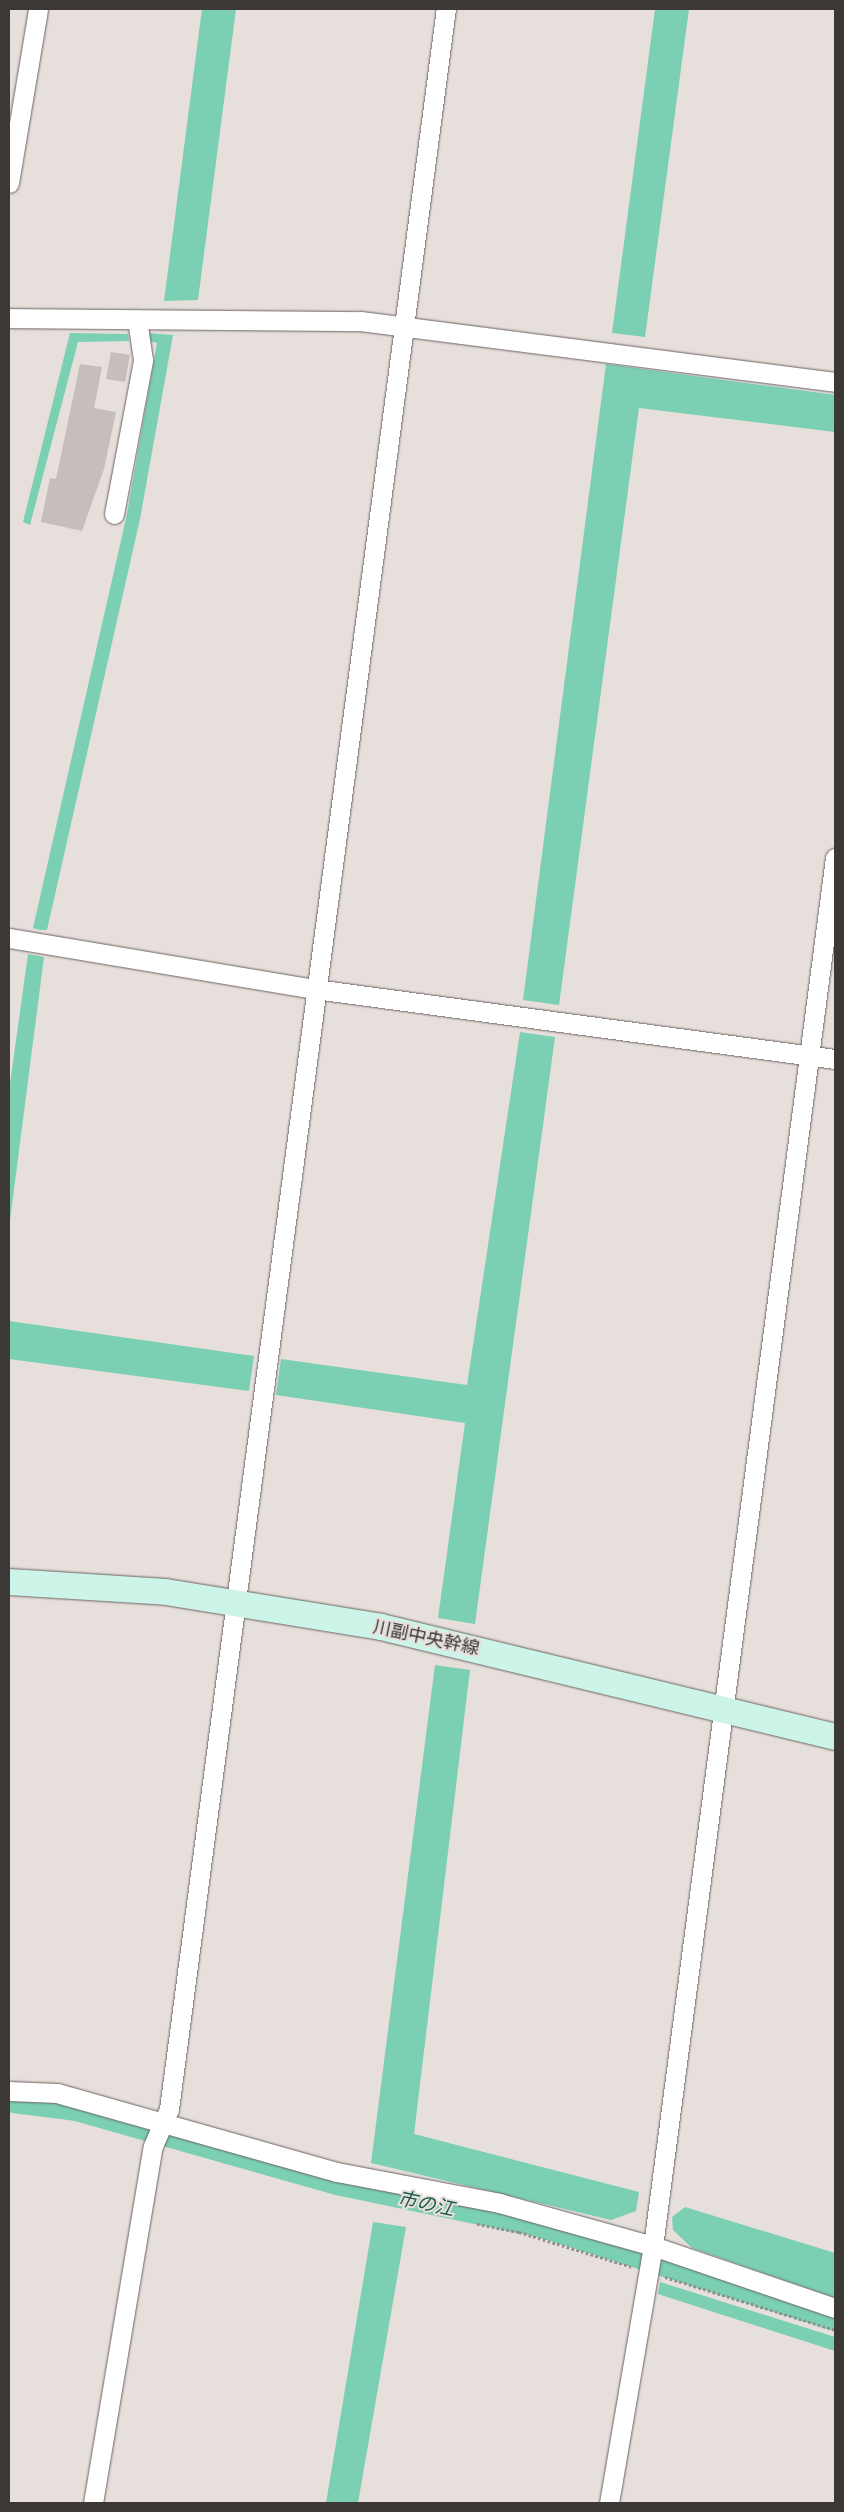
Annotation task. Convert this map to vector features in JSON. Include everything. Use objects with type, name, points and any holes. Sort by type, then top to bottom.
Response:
[{"type":"street","points":[[9,183],[38,9]]},
{"type":"street","points":[[93,2503],[154,2146],[160,2123],[169,2109],[315,989],[406,325],[446,9]]},
{"type":"street","points":[[9,318],[406,325],[835,382]]},
{"type":"street","points":[[114,514],[143,360],[137,319]]},
{"type":"street","points":[[609,2503],[653,2246],[725,1709],[835,858]]},
{"type":"street","points":[[9,938],[315,989],[835,1059]]},
{"type":"street","name":"川副中央幹線","points":[[9,1582],[166,1592],[381,1627],[835,1737]]},
{"type":"street","points":[[9,2091],[57,2093],[337,2172],[499,2203],[653,2246],[835,2308]]},
{"type":"shaded area","points":[[202,9],[236,9],[198,300],[164,301]]},
{"type":"shaded area","points":[[655,9],[689,9],[645,337],[612,333]]},
{"type":"shaded area","points":[[70,333],[128,334],[129,341],[78,342],[30,525],[23,522]]},
{"type":"shaded area","points":[[147,333],[173,335],[140,519],[47,930],[40,930],[33,928],[127,514],[157,343],[146,340]]},
{"type":"shaded area","points":[[606,364],[835,395],[835,432],[639,408],[559,1005],[523,1000]]},
{"type":"shaded area","points":[[28,954],[44,957],[9,1228],[9,1091]]},
{"type":"shaded area","points":[[520,1032],[555,1037],[475,1624],[438,1618],[465,1423],[276,1395],[281,1359],[467,1385]]},
{"type":"shaded area","points":[[9,1321],[254,1356],[249,1391],[9,1359]]},
{"type":"shaded area","points":[[435,1665],[470,1670],[414,2134],[639,2192],[636,2211],[611,2220],[371,2163]]},
{"type":"shaded area","points":[[685,2207],[835,2253],[835,2298],[692,2248],[673,2230],[672,2217]]},
{"type":"shaded area","points":[[373,2222],[406,2227],[358,2503],[326,2503]]},
{"type":"shaded area","points":[[660,2282],[835,2337],[835,2351],[658,2294]]},
{"type":"building","points":[[111,352],[130,355],[125,382],[106,379]]},
{"type":"building","points":[[80,364],[102,367],[94,408],[116,412],[104,469],[82,531],[41,522],[50,478],[56,479]]},
{"type":"waterway","name":"市の江","points":[[13,2103],[76,2111],[336,2185],[541,2228],[835,2321]]}]
